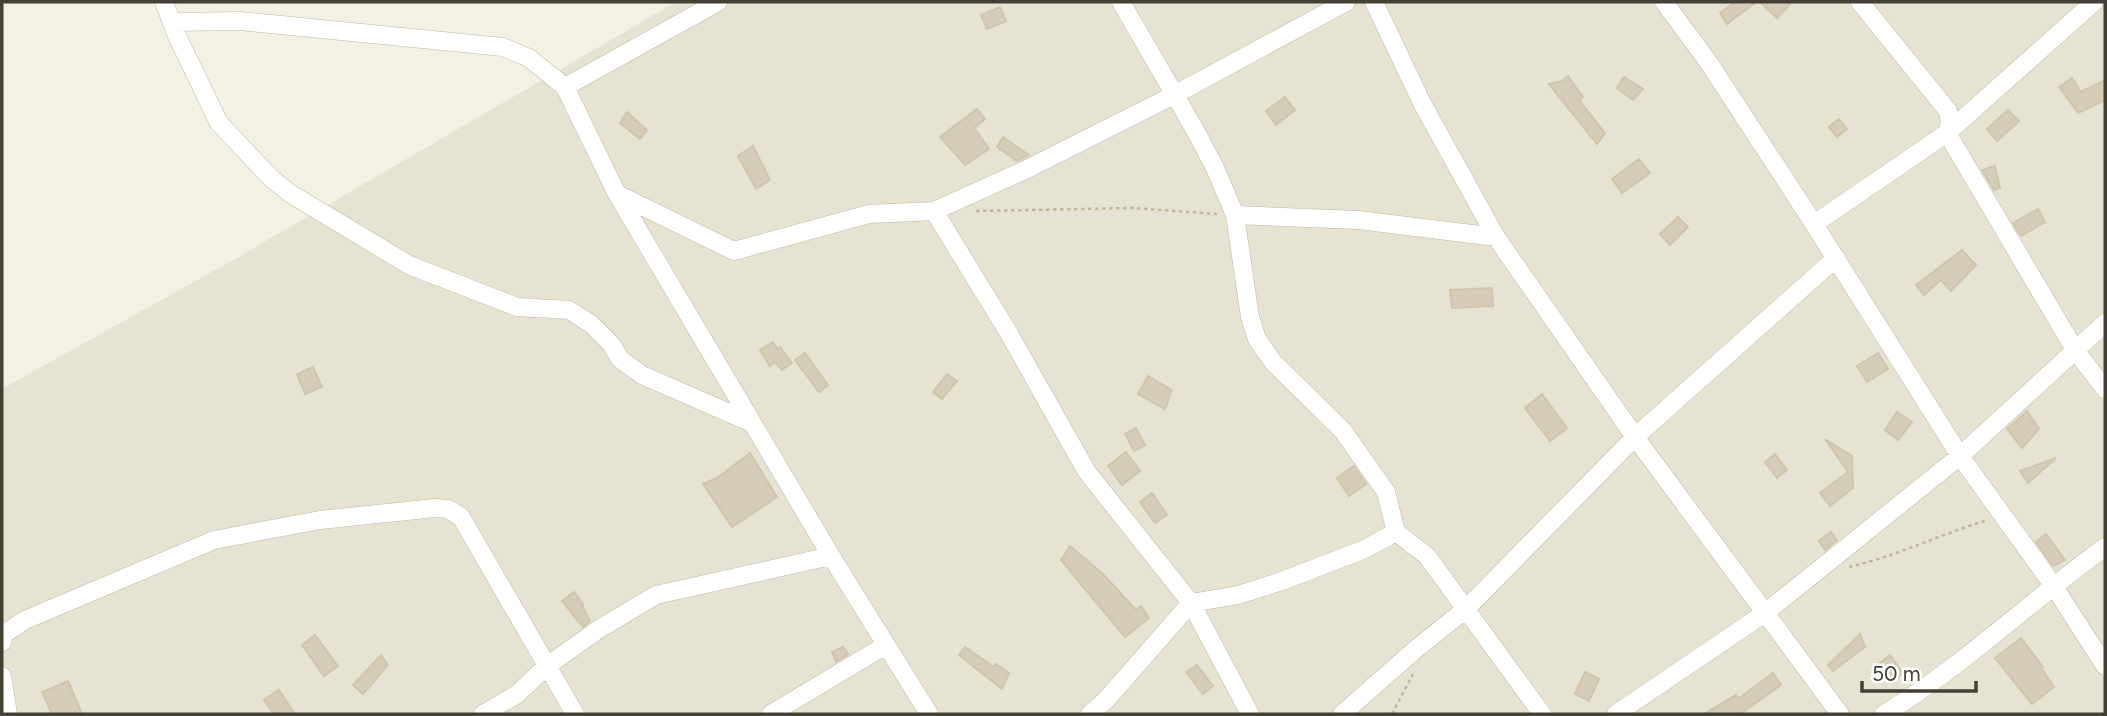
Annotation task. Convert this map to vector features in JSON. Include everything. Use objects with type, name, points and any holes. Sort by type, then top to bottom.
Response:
[{"type":"street","points":[[164,2],[219,123],[272,179],[291,194],[409,265],[516,307],[569,310],[591,324],[611,344],[620,359],[642,375],[752,423]]},
{"type":"street","points":[[565,87],[718,2]]},
{"type":"street","points":[[1121,2],[1176,94],[1215,168],[1235,215],[1250,317],[1257,339],[1273,362],[1343,431],[1386,492],[1396,532],[1427,556],[1542,714]]},
{"type":"street","points":[[617,194],[734,251],[869,214],[934,211],[1026,170],[1176,94],[1346,2]]},
{"type":"street","points":[[1374,2],[1422,103],[1496,237],[1635,436],[1840,714]]},
{"type":"street","points":[[1664,2],[1709,63],[1814,224],[1959,456],[2053,585],[2105,666]]},
{"type":"street","points":[[1860,2],[1948,111],[1950,122],[1947,133],[2075,350],[2105,389]]},
{"type":"street","points":[[1814,224],[1947,133],[2094,2]]},
{"type":"street","points":[[172,22],[240,21],[503,47],[529,58],[565,87],[617,194],[831,556],[929,714]]},
{"type":"street","points":[[934,211],[1007,330],[1087,472],[1191,603],[1250,714]]},
{"type":"street","points":[[1235,215],[1358,220],[1496,237]]},
{"type":"street","points":[[1342,714],[1466,609],[1635,436],[1836,258]]},
{"type":"street","points":[[1616,714],[1765,614],[1959,456],[2105,323]]},
{"type":"street","points":[[2,642],[4,634],[25,620],[214,540],[320,520],[435,508],[448,509],[461,517],[575,714]]},
{"type":"street","points":[[1090,714],[1106,700],[1191,603],[1238,595],[1282,581],[1365,549],[1396,532]]},
{"type":"street","points":[[1884,714],[1923,690],[2053,585],[2105,547]]},
{"type":"street","points":[[483,714],[516,695],[547,666],[598,629],[656,595],[831,556]]},
{"type":"street","points":[[771,714],[886,645]]},
{"type":"street","points":[[2,676],[8,714]]},
{"type":"path","points":[[975,211],[1133,208],[1235,215]]},
{"type":"path","points":[[1838,570],[1878,561],[1956,529],[2002,516]]},
{"type":"path","points":[[1392,714],[1418,667]]},
{"type":"shaded area","points":[[676,2],[2105,2],[2105,714],[2,714],[2,389],[237,258]]},
{"type":"building","points":[[1735,2],[1756,2],[1727,24],[1720,13]]},
{"type":"building","points":[[1760,2],[1792,2],[1777,18]]},
{"type":"building","points":[[1000,7],[1006,21],[987,29],[981,15]]},
{"type":"building","points":[[1568,76],[1583,97],[1579,100],[1605,133],[1597,144],[1549,84],[1562,81]]},
{"type":"building","points":[[1624,77],[1643,89],[1633,100],[1617,88]]},
{"type":"building","points":[[2072,78],[2081,92],[2105,80],[2105,100],[2078,113],[2059,87]]},
{"type":"building","points":[[1285,97],[1295,110],[1276,125],[1266,111]]},
{"type":"building","points":[[977,109],[985,119],[974,128],[989,149],[965,165],[940,137]]},
{"type":"building","points":[[2008,110],[2019,121],[1997,141],[1987,129]]},
{"type":"building","points":[[627,112],[647,130],[640,139],[620,123]]},
{"type":"building","points":[[1839,119],[1847,129],[1837,137],[1829,127]]},
{"type":"building","points":[[1003,137],[1029,155],[1017,161],[997,147]]},
{"type":"building","points":[[753,146],[770,180],[756,189],[738,156]]},
{"type":"building","points":[[1639,159],[1650,173],[1622,193],[1612,179]]},
{"type":"building","points":[[1995,166],[2000,188],[1994,190],[1982,170]]},
{"type":"building","points":[[2038,209],[2045,222],[2021,236],[2013,223]]},
{"type":"building","points":[[1678,217],[1688,227],[1670,245],[1660,234]]},
{"type":"building","points":[[1962,250],[1976,265],[1951,291],[1941,280],[1924,295],[1916,285]]},
{"type":"building","points":[[1492,288],[1493,306],[1452,308],[1450,290]]},
{"type":"building","points":[[773,342],[792,363],[782,370],[775,362],[770,366],[760,350]]},
{"type":"building","points":[[805,353],[828,385],[819,392],[795,360]]},
{"type":"building","points":[[1878,353],[1888,369],[1867,382],[1857,366]]},
{"type":"building","points":[[313,367],[322,387],[305,394],[297,374]]},
{"type":"building","points":[[947,374],[957,381],[942,399],[933,392]]},
{"type":"building","points":[[1148,376],[1172,390],[1165,409],[1138,394]]},
{"type":"building","points":[[1542,394],[1567,428],[1550,441],[1525,408]]},
{"type":"building","points":[[2027,411],[2039,429],[2022,448],[2007,429]]},
{"type":"building","points":[[1897,412],[1912,422],[1898,440],[1885,430]]},
{"type":"building","points":[[1136,428],[1145,445],[1134,451],[1125,434]]},
{"type":"building","points":[[1825,439],[1852,456],[1853,488],[1830,506],[1820,493],[1848,472]]},
{"type":"building","points":[[1126,452],[1140,471],[1122,485],[1108,466]]},
{"type":"building","points":[[750,453],[777,497],[732,527],[703,484],[717,478]]},
{"type":"building","points":[[1775,454],[1787,470],[1777,478],[1765,462]]},
{"type":"building","points":[[2056,458],[2028,483],[2020,471]]},
{"type":"building","points":[[1354,466],[1366,484],[1349,496],[1337,478]]},
{"type":"building","points":[[1152,493],[1167,515],[1155,523],[1140,502]]},
{"type":"building","points":[[1831,532],[1837,540],[1825,550],[1819,541]]},
{"type":"building","points":[[2046,534],[2065,560],[2053,566],[2036,542]]},
{"type":"building","points":[[1070,546],[1103,574],[1136,610],[1141,606],[1149,618],[1125,637],[1061,560]]},
{"type":"building","points":[[574,592],[590,621],[583,627],[562,601]]},
{"type":"building","points":[[1860,634],[1865,647],[1833,671],[1828,665]]},
{"type":"building","points":[[315,635],[338,666],[324,676],[302,645]]},
{"type":"building","points":[[2021,638],[2054,687],[2032,704],[1995,658]]},
{"type":"building","points":[[843,647],[848,654],[836,662],[832,652]]},
{"type":"building","points":[[965,647],[994,667],[996,664],[1009,673],[1002,689],[959,655]]},
{"type":"building","points":[[381,655],[388,665],[363,694],[353,685]]},
{"type":"building","points":[[1890,655],[1903,673],[1892,682],[1879,664]]},
{"type":"building","points":[[1197,665],[1213,686],[1203,694],[1186,672]]},
{"type":"building","points":[[1585,672],[1599,679],[1589,701],[1575,694]]},
{"type":"building","points":[[1773,673],[1781,685],[1740,714],[1704,714],[1736,695],[1738,699]]},
{"type":"building","points":[[68,681],[82,714],[52,714],[42,692]]},
{"type":"building","points":[[279,690],[295,714],[274,714],[264,700]]}]
